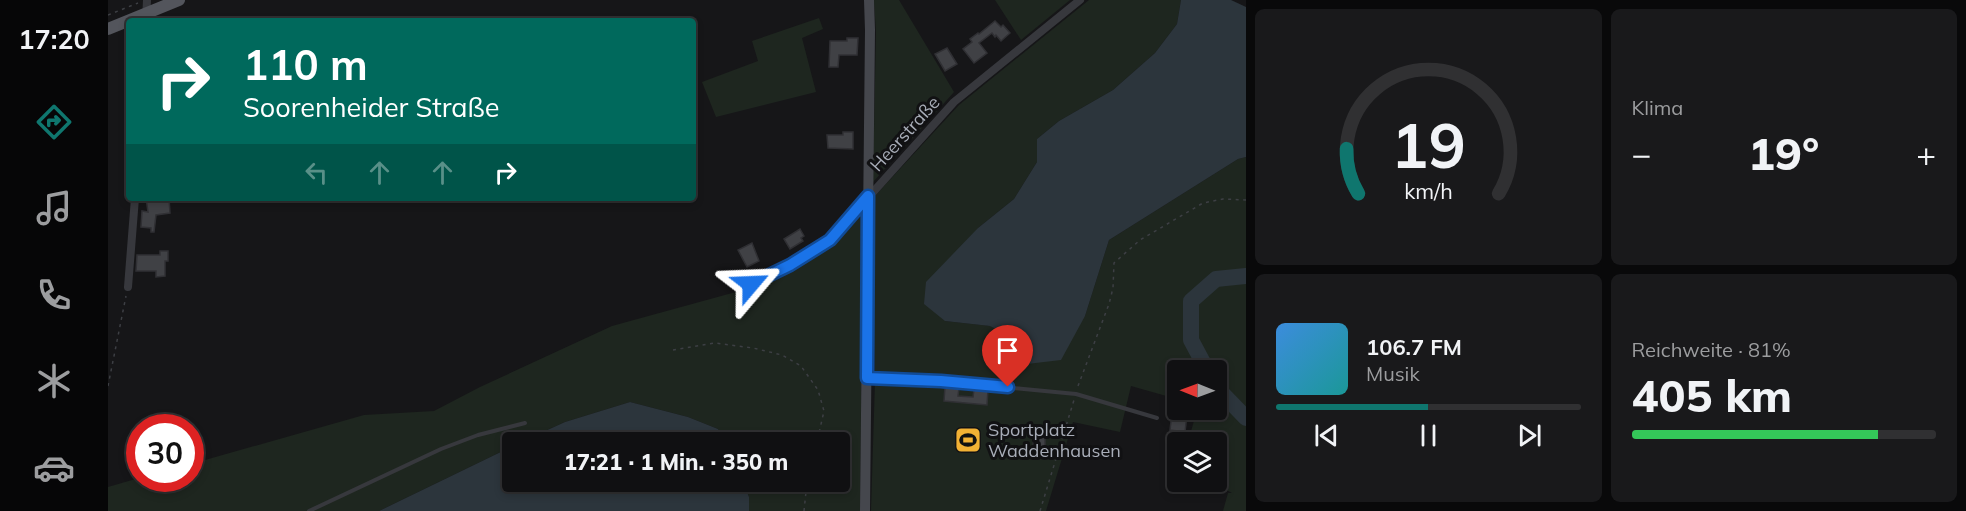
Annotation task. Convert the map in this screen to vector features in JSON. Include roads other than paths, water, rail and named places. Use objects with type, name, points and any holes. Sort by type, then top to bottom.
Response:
[{"type":"main road","points":[[146,17],[180,0]]},
{"type":"main road","points":[[865,511],[869,0]]},
{"type":"main road","points":[[108,29],[126,23]]},
{"type":"street","points":[[146,0],[146,17]]},
{"type":"street","name":"Heerstraße","points":[[751,284],[790,265],[830,240],[954,102],[1080,0]]},
{"type":"street","points":[[128,287],[135,201]]},
{"type":"lane","points":[[867,378],[941,381],[1076,394],[1157,418]]},
{"type":"lane","points":[[309,511],[441,449],[477,435],[525,423]]},
{"type":"waterway","points":[[1202,360],[1191,340],[1191,301],[1216,279],[1246,276]]},
{"type":"waterway","points":[[1227,398],[1246,418]]},
{"type":"place","name":"Sportplatz Waddenhausen","points":[[968,440]]}]
